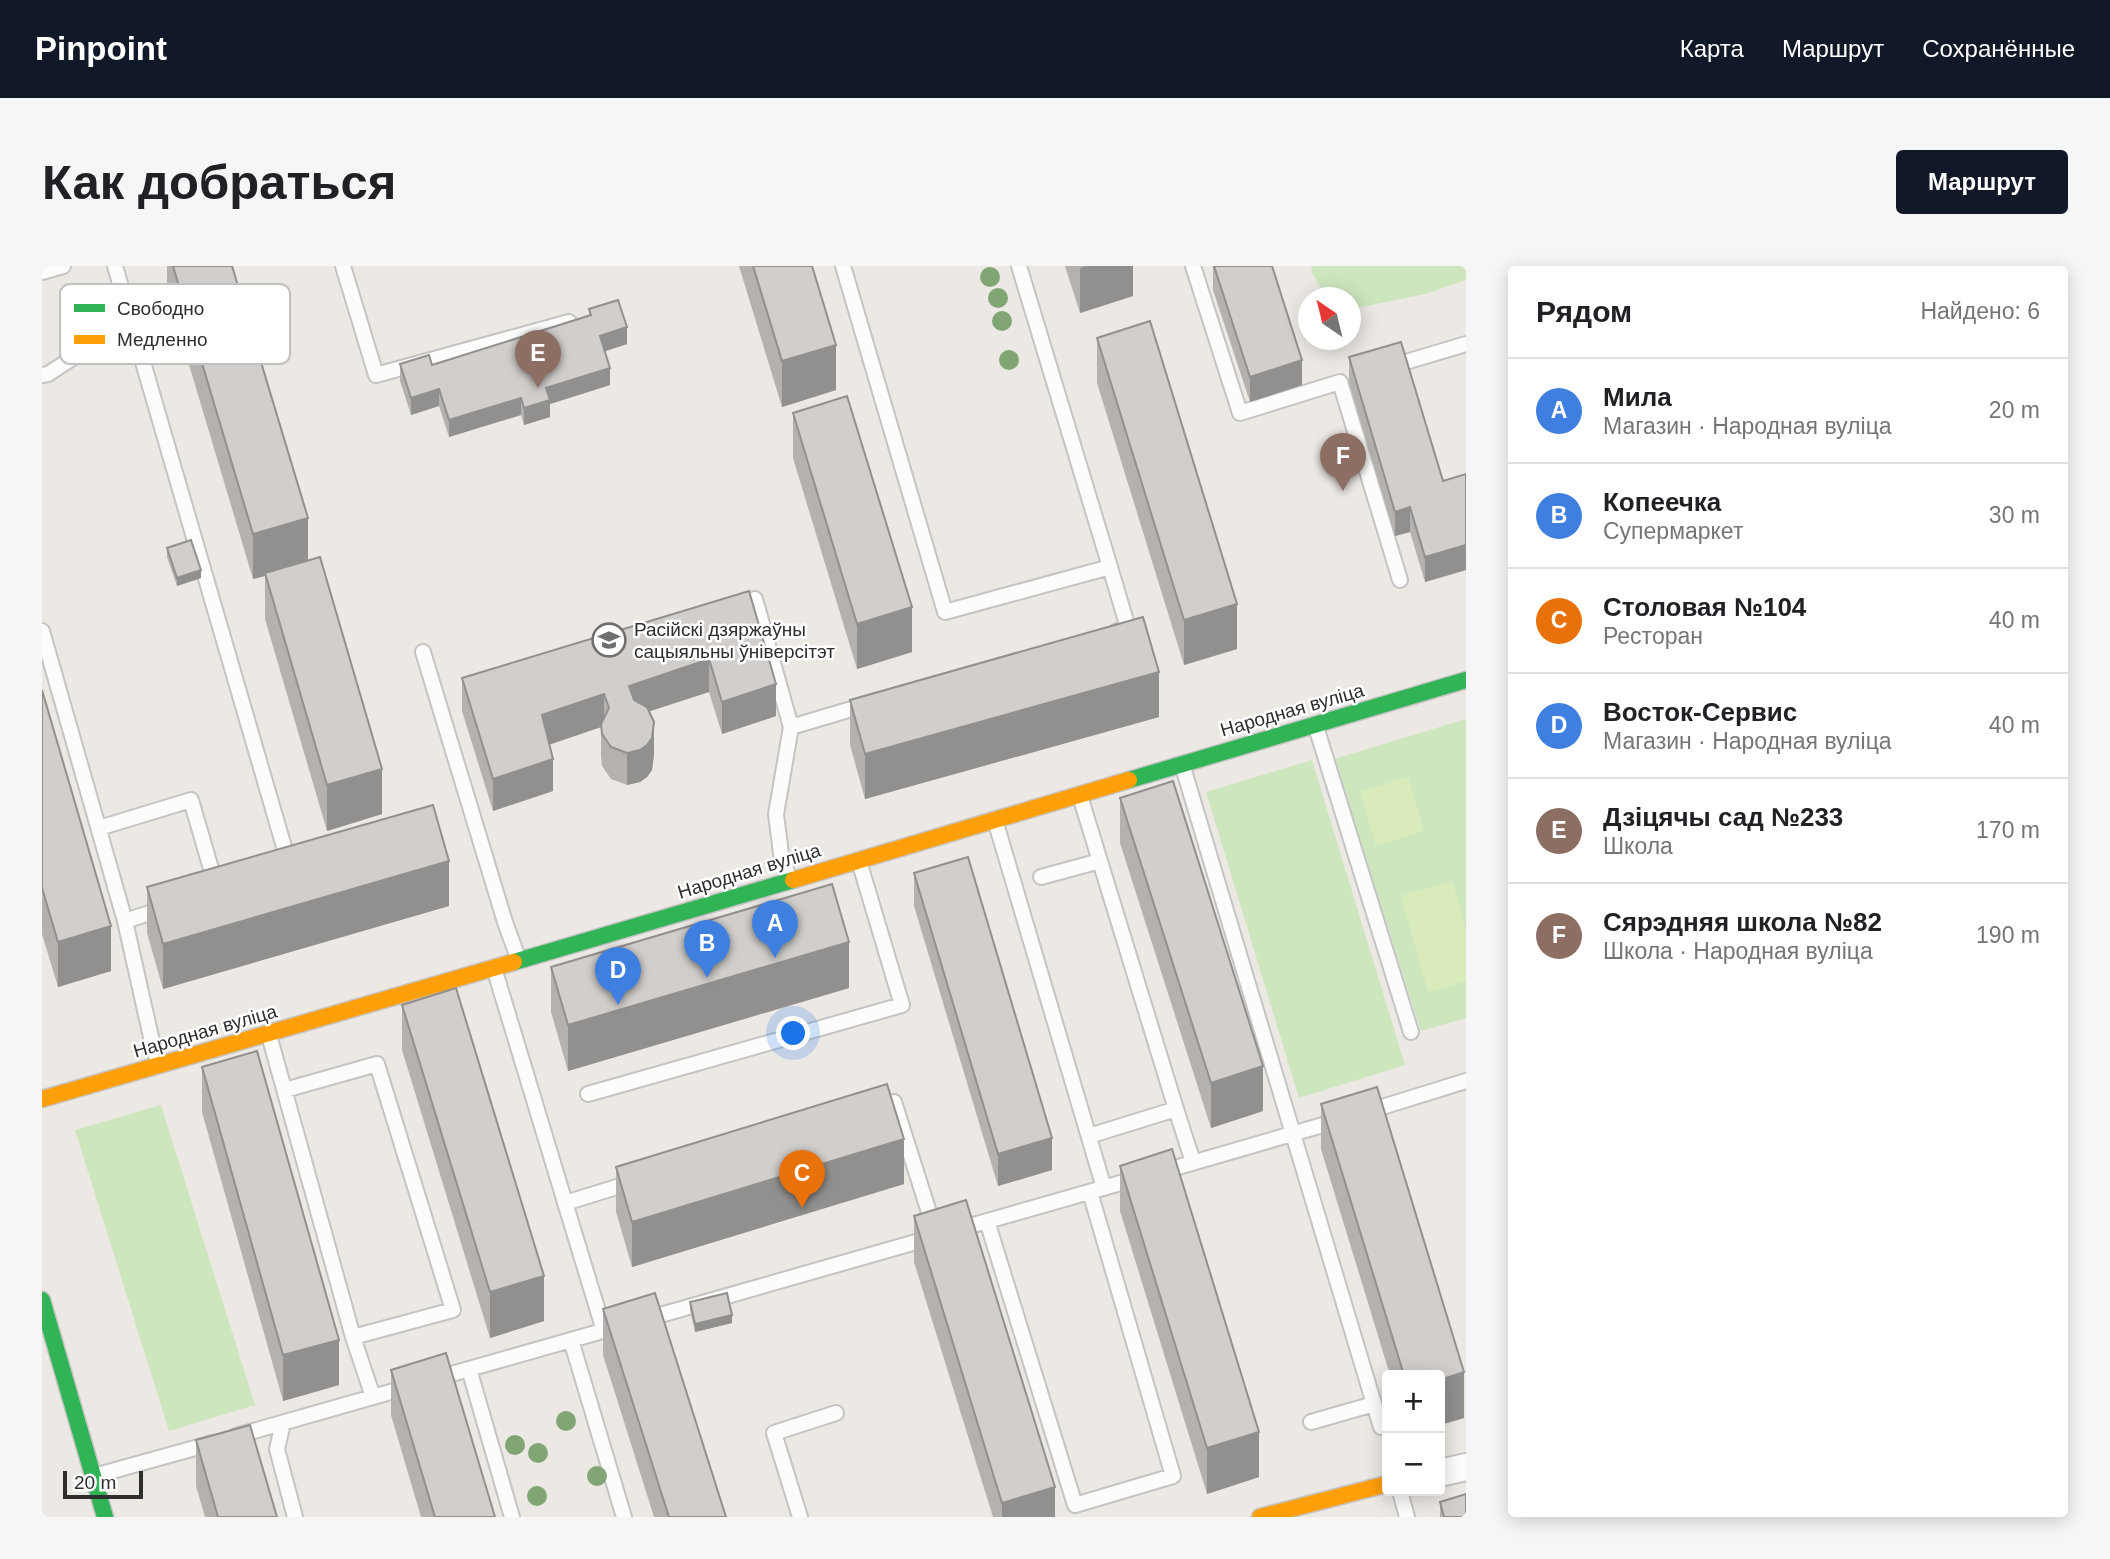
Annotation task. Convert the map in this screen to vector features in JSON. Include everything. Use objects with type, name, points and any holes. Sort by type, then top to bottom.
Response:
[{"type":"street","name":"Народная вуліца","points":[[42,1098],[160,1067],[1466,680]]},
{"type":"street","points":[[42,1300],[105,1517]]},
{"type":"street","points":[[1445,1472],[1466,1467]]},
{"type":"street","points":[[1260,1517],[1382,1484]]},
{"type":"lane","points":[[42,272],[63,266]]},
{"type":"lane","points":[[115,266],[120,284]]},
{"type":"lane","points":[[343,266],[376,375],[569,322]]},
{"type":"lane","points":[[842,266],[946,612],[1110,567]]},
{"type":"lane","points":[[1019,266],[1128,628],[1103,635]]},
{"type":"lane","points":[[1194,266],[1240,413],[1347,380],[1400,580]]},
{"type":"lane","points":[[1378,370],[1466,344]]},
{"type":"lane","points":[[42,374],[48,374],[63,364]]},
{"type":"lane","points":[[144,364],[291,868]]},
{"type":"lane","points":[[755,599],[791,727],[776,814],[781,854],[789,881]]},
{"type":"lane","points":[[42,631],[125,921],[160,1067]]},
{"type":"lane","points":[[423,652],[519,960]]},
{"type":"lane","points":[[791,727],[878,701]]},
{"type":"lane","points":[[1315,725],[1411,1032]]},
{"type":"lane","points":[[1182,764],[1381,1427]]},
{"type":"lane","points":[[1079,795],[1193,1162]]},
{"type":"lane","points":[[99,828],[191,800],[218,891]]},
{"type":"lane","points":[[987,1221],[1075,1505],[1172,1476],[1097,1190],[1088,1136],[994,819]]},
{"type":"lane","points":[[588,1094],[902,1004],[859,860]]},
{"type":"lane","points":[[1041,877],[1100,861]]},
{"type":"lane","points":[[125,921],[178,904]]},
{"type":"lane","points":[[494,967],[604,1331]]},
{"type":"lane","points":[[269,1035],[353,1337],[373,1397]]},
{"type":"lane","points":[[285,1090],[377,1064],[453,1310],[353,1337]]},
{"type":"lane","points":[[93,1476],[1294,1134],[1466,1081]]},
{"type":"lane","points":[[867,1110],[894,1102],[937,1236]]},
{"type":"lane","points":[[1088,1136],[1176,1109]]},
{"type":"lane","points":[[565,1203],[641,1180]]},
{"type":"lane","points":[[571,1340],[624,1517]]},
{"type":"lane","points":[[469,1369],[512,1517]]},
{"type":"lane","points":[[1311,1422],[1374,1404]]},
{"type":"lane","points":[[800,1517],[774,1433],[836,1413]]},
{"type":"lane","points":[[283,1423],[277,1449],[295,1517]]},
{"type":"lane","points":[[1401,1496],[1407,1517]]},
{"type":"green space","points":[[1313,266],[1466,266],[1466,280],[1425,294],[1361,307],[1361,287],[1320,287],[1311,271]]},
{"type":"green space","points":[[1466,719],[1466,1018],[1421,1031],[1334,759]]},
{"type":"green space","points":[[1312,760],[1405,1065],[1299,1098],[1206,792]]},
{"type":"green space","points":[[1408,777],[1424,831],[1376,846],[1360,792]]},
{"type":"green space","points":[[1452,881],[1466,930],[1466,981],[1428,992],[1401,896]]},
{"type":"green space","points":[[161,1105],[255,1405],[169,1431],[75,1130]]},
{"type":"building","points":[[173,266],[232,266],[237,284],[178,284]]},
{"type":"building","points":[[753,266],[812,266],[836,345],[782,361]]},
{"type":"building","points":[[1214,266],[1272,266],[1302,360],[1250,377]]},
{"type":"building","points":[[618,300],[627,327],[600,336],[610,368],[546,388],[550,400],[524,408],[521,398],[449,420],[439,389],[411,398],[400,364],[429,355],[432,365],[591,315],[589,309]]},
{"type":"building","points":[[1150,321],[1237,604],[1184,620],[1097,338]]},
{"type":"building","points":[[1401,342],[1443,481],[1466,474],[1466,545],[1425,557],[1410,507],[1395,512],[1349,357]]},
{"type":"building","points":[[202,364],[262,364],[308,518],[253,534]]},
{"type":"building","points":[[847,396],[912,607],[857,624],[793,413]]},
{"type":"building","points":[[191,540],[201,570],[177,578],[167,548]]},
{"type":"building","points":[[320,557],[382,769],[327,785],[265,573]]},
{"type":"building","points":[[749,591],[776,684],[722,702],[709,659],[629,686],[634,700],[647,707],[654,722],[652,738],[647,745],[627,753],[611,747],[602,734],[601,724],[609,708],[604,694],[542,715],[553,759],[493,779],[462,678]]},
{"type":"building","points":[[1143,617],[1159,672],[865,754],[850,700]]},
{"type":"building","points":[[42,690],[111,926],[58,942],[42,888]]},
{"type":"building","points":[[1173,781],[1263,1066],[1211,1083],[1120,798]]},
{"type":"building","points":[[433,805],[449,861],[163,944],[147,887]]},
{"type":"building","points":[[968,857],[1052,1138],[998,1154],[914,873]]},
{"type":"building","points":[[832,884],[849,942],[568,1025],[551,967]]},
{"type":"building","points":[[456,988],[544,1276],[490,1292],[402,1005]]},
{"type":"building","points":[[257,1051],[339,1340],[283,1355],[202,1067]]},
{"type":"building","points":[[887,1084],[904,1139],[632,1222],[616,1167]]},
{"type":"building","points":[[1377,1087],[1464,1372],[1445,1378],[1445,1370],[1402,1370],[1321,1104]]},
{"type":"building","points":[[1172,1149],[1259,1432],[1207,1448],[1120,1166]]},
{"type":"building","points":[[966,1200],[1055,1487],[1002,1503],[914,1216]]},
{"type":"building","points":[[655,1293],[726,1517],[669,1517],[603,1309]]},
{"type":"building","points":[[727,1293],[732,1315],[695,1324],[690,1302]]},
{"type":"building","points":[[446,1353],[495,1517],[435,1517],[391,1370]]},
{"type":"building","points":[[250,1425],[277,1517],[218,1517],[196,1440]]},
{"type":"building","points":[[1466,1494],[1466,1517],[1444,1517],[1440,1502]]},
{"type":"traffic: fast","points":[[1129,780],[1466,680]]},
{"type":"traffic: fast","points":[[514,962],[793,880]]},
{"type":"traffic: fast","points":[[42,1300],[105,1517]]},
{"type":"traffic: slow","points":[[793,880],[1129,780]]},
{"type":"traffic: slow","points":[[42,1099],[514,962]]},
{"type":"traffic: slow","points":[[1260,1517],[1382,1485]]},
{"type":"place","name":"Дзіцячы сад №233","points":[[538,388]]},
{"type":"place","name":"Сярэдняя школа №82","points":[[1343,491]]},
{"type":"place","name":"Расійскі дзяржаўны сацыяльны ўніверсітэт","points":[[609,640]]},
{"type":"place","name":"Мила","points":[[775,958]]},
{"type":"place","name":"Копеечка","points":[[707,978]]},
{"type":"place","name":"Восток-Сервис","points":[[618,1005]]},
{"type":"place","name":"Столовая №104","points":[[802,1208]]}]
